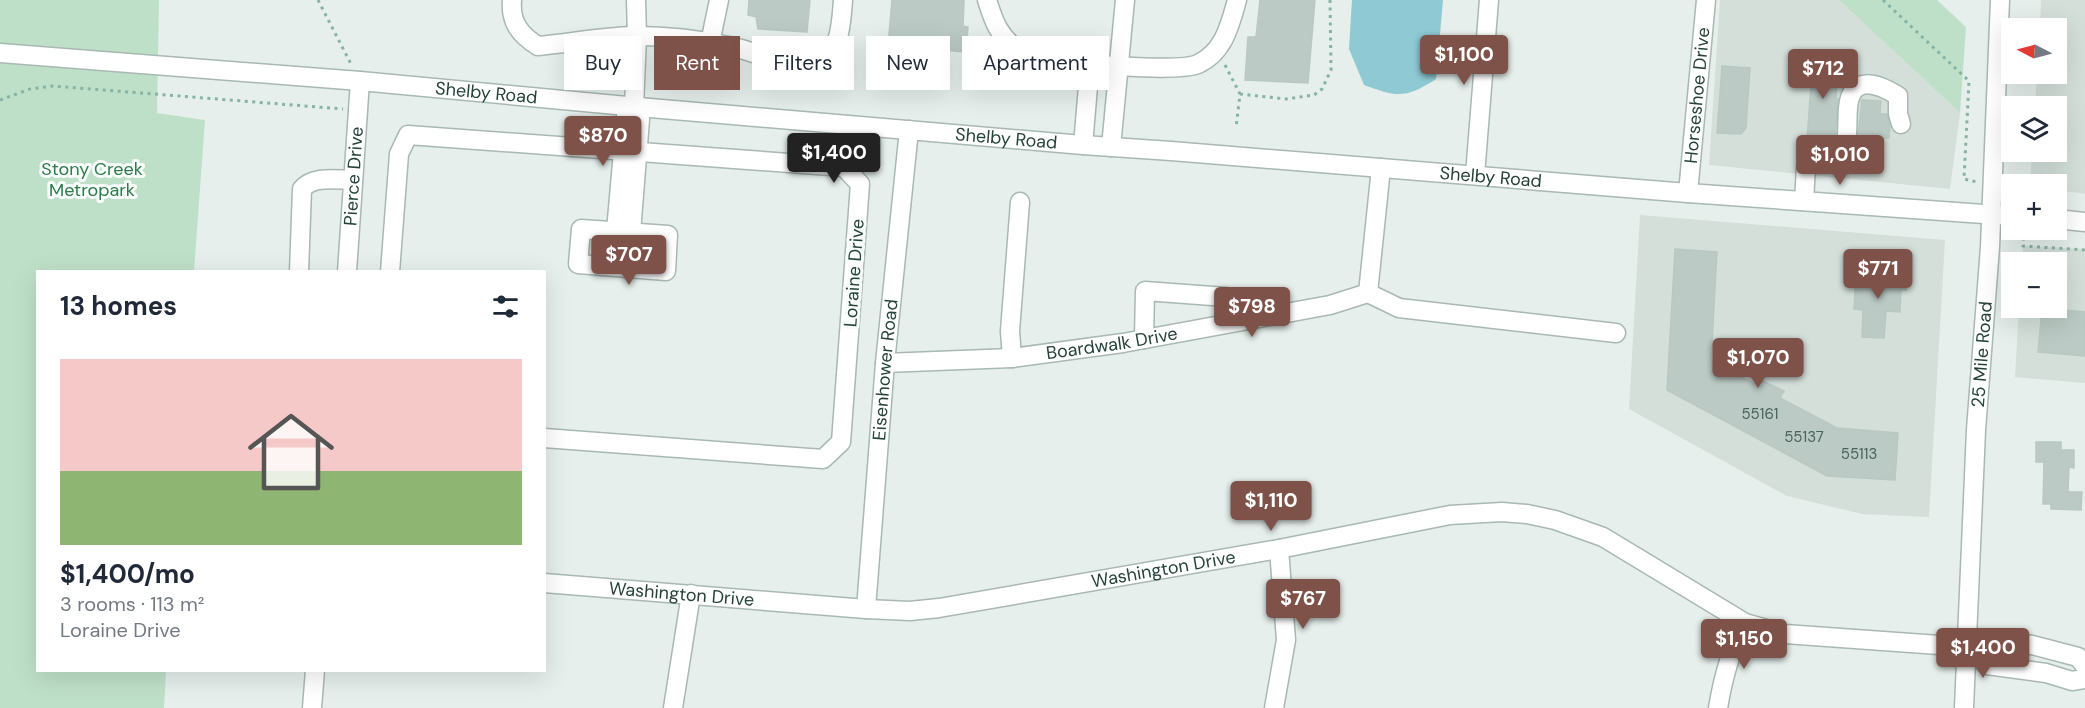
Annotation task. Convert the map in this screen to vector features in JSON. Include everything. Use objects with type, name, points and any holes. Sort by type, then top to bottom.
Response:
[{"type":"street","points":[[512,0],[511,8],[515,26],[525,38],[538,46],[564,43]]},
{"type":"street","points":[[636,0],[637,36]]},
{"type":"street","points":[[711,36],[719,0]]},
{"type":"street","points":[[740,49],[796,66],[810,67],[822,62],[832,51],[841,35],[843,0]]},
{"type":"street","points":[[987,0],[996,27],[1005,36]]},
{"type":"street","points":[[1111,147],[1125,0]]},
{"type":"street","points":[[1109,64],[1186,68],[1198,64],[1217,50],[1228,32],[1237,0]]},
{"type":"street","points":[[1475,175],[1489,0]]},
{"type":"street","name":"Horseshoe Drive","points":[[1688,193],[1706,0]]},
{"type":"street","name":"25 Mile Road","points":[[1964,708],[1976,430],[1990,248],[2000,0]]},
{"type":"street","name":"Shelby Road","points":[[0,53],[360,81],[1083,145],[1688,193],[2001,215]]},
{"type":"street","name":"Pierce Drive","points":[[347,270],[360,81]]},
{"type":"street","points":[[1838,154],[1845,145],[1849,99],[1862,84],[1873,84],[1898,96],[1898,114],[1901,124]]},
{"type":"street","points":[[624,231],[635,90]]},
{"type":"street","points":[[1083,145],[1088,90]]},
{"type":"street","name":"Eisenhower Road","points":[[866,609],[885,363],[909,130]]},
{"type":"street","name":"Loraine Drive","points":[[390,270],[399,154],[408,135],[844,167],[860,183],[841,442],[823,459],[546,438]]},
{"type":"street","points":[[1804,201],[1806,167]]},
{"type":"street","points":[[1381,168],[1368,293],[1399,308],[1616,333]]},
{"type":"street","points":[[299,270],[302,189],[308,182],[315,180],[353,180]]},
{"type":"street","points":[[1012,358],[1010,331],[1020,202]]},
{"type":"street","points":[[2067,220],[2085,222]]},
{"type":"street","points":[[580,229],[624,231],[668,235],[666,271],[578,264],[580,229]]},
{"type":"street","points":[[1144,339],[1145,291],[1226,297],[1241,303],[1248,320]]},
{"type":"street","name":"Boardwalk Drive","points":[[885,363],[1012,358],[1144,339],[1330,305],[1368,293]]},
{"type":"street","name":"Washington Drive","points":[[546,583],[910,611],[939,608],[1279,549],[1450,515],[1502,512],[1555,520],[1603,537],[1745,623],[1785,634],[1967,647],[1989,639],[2032,645],[2078,657],[2085,666]]},
{"type":"street","points":[[1274,708],[1286,640],[1279,549]]},
{"type":"street","points":[[673,708],[690,594]]},
{"type":"street","points":[[1718,708],[1727,664],[1735,641],[1745,623]]},
{"type":"street","points":[[1967,647],[1987,665],[2046,674],[2072,681],[2085,679]]},
{"type":"street","points":[[312,708],[315,672]]},
{"type":"path","points":[[318,0],[360,81]]},
{"type":"path","points":[[1240,94],[1286,99],[1314,95],[1322,89],[1330,70],[1330,0]]},
{"type":"path","points":[[1883,0],[1969,81],[1964,179],[1992,185]]},
{"type":"path","points":[[1217,50],[1240,94],[1236,128]]},
{"type":"path","points":[[0,100],[30,89],[53,86],[357,110]]},
{"type":"path","points":[[2023,240],[2023,246],[2085,250]]},
{"type":"shaded area","points":[[1720,0],[1839,0],[1960,113],[1950,189],[1709,165]]},
{"type":"shaded area","points":[[2041,0],[2085,0],[2085,194],[2067,191],[2067,174],[2031,174],[2031,162],[2067,162],[2067,96],[2036,96],[2036,84],[2067,84],[2067,18],[2040,18]]},
{"type":"shaded area","points":[[1640,215],[1945,240],[1929,517],[1862,514],[1787,496],[1629,409]]},
{"type":"shaded area","points":[[2023,246],[2085,249],[2085,383],[2015,377],[2018,318],[2067,318],[2067,252],[2023,252]]},
{"type":"green space","name":"Stony Creek Metropark","points":[[0,0],[159,0],[157,113],[205,120],[194,270],[36,270],[36,672],[166,672],[164,708],[0,708]]},
{"type":"green space","points":[[1839,0],[1937,0],[1966,27],[1960,113]]},
{"type":"water","points":[[1352,0],[1443,0],[1436,79],[1416,90],[1401,94],[1393,94],[1364,85],[1349,49]]},
{"type":"building","points":[[749,0],[810,0],[807,32],[758,29],[756,17],[748,15]]},
{"type":"building","points":[[892,0],[964,0],[963,26],[968,27],[967,36],[962,36],[962,52],[950,51],[950,36],[889,36]]},
{"type":"building","points":[[1260,0],[1315,0],[1308,83],[1245,80],[1248,37],[1256,37]]},
{"type":"building","points":[[1813,55],[1838,57],[1836,98],[1838,99],[1833,143],[1807,141]]},
{"type":"building","points":[[1722,66],[1750,68],[1746,128],[1741,134],[1717,133]]},
{"type":"building","points":[[1862,100],[1881,101],[1880,114],[1887,114],[1890,127],[1889,138],[1884,138],[1883,144],[1857,143]]},
{"type":"building","points":[[1675,249],[1717,252],[1711,361],[1760,387],[1763,381],[1784,391],[1780,398],[1837,428],[1898,433],[1895,480],[1827,476],[1667,390]]},
{"type":"building","points":[[1856,272],[1907,276],[1906,290],[1901,290],[1900,312],[1886,311],[1884,338],[1862,337],[1863,310],[1854,309]]},
{"type":"building","points":[[2067,310],[2085,312],[2085,356],[2038,352],[2041,318],[2067,318]]},
{"type":"building","points":[[2036,442],[2061,442],[2061,450],[2074,450],[2074,468],[2069,467],[2068,492],[2082,492],[2081,510],[2051,509],[2051,504],[2043,504],[2044,462],[2036,462]]}]
